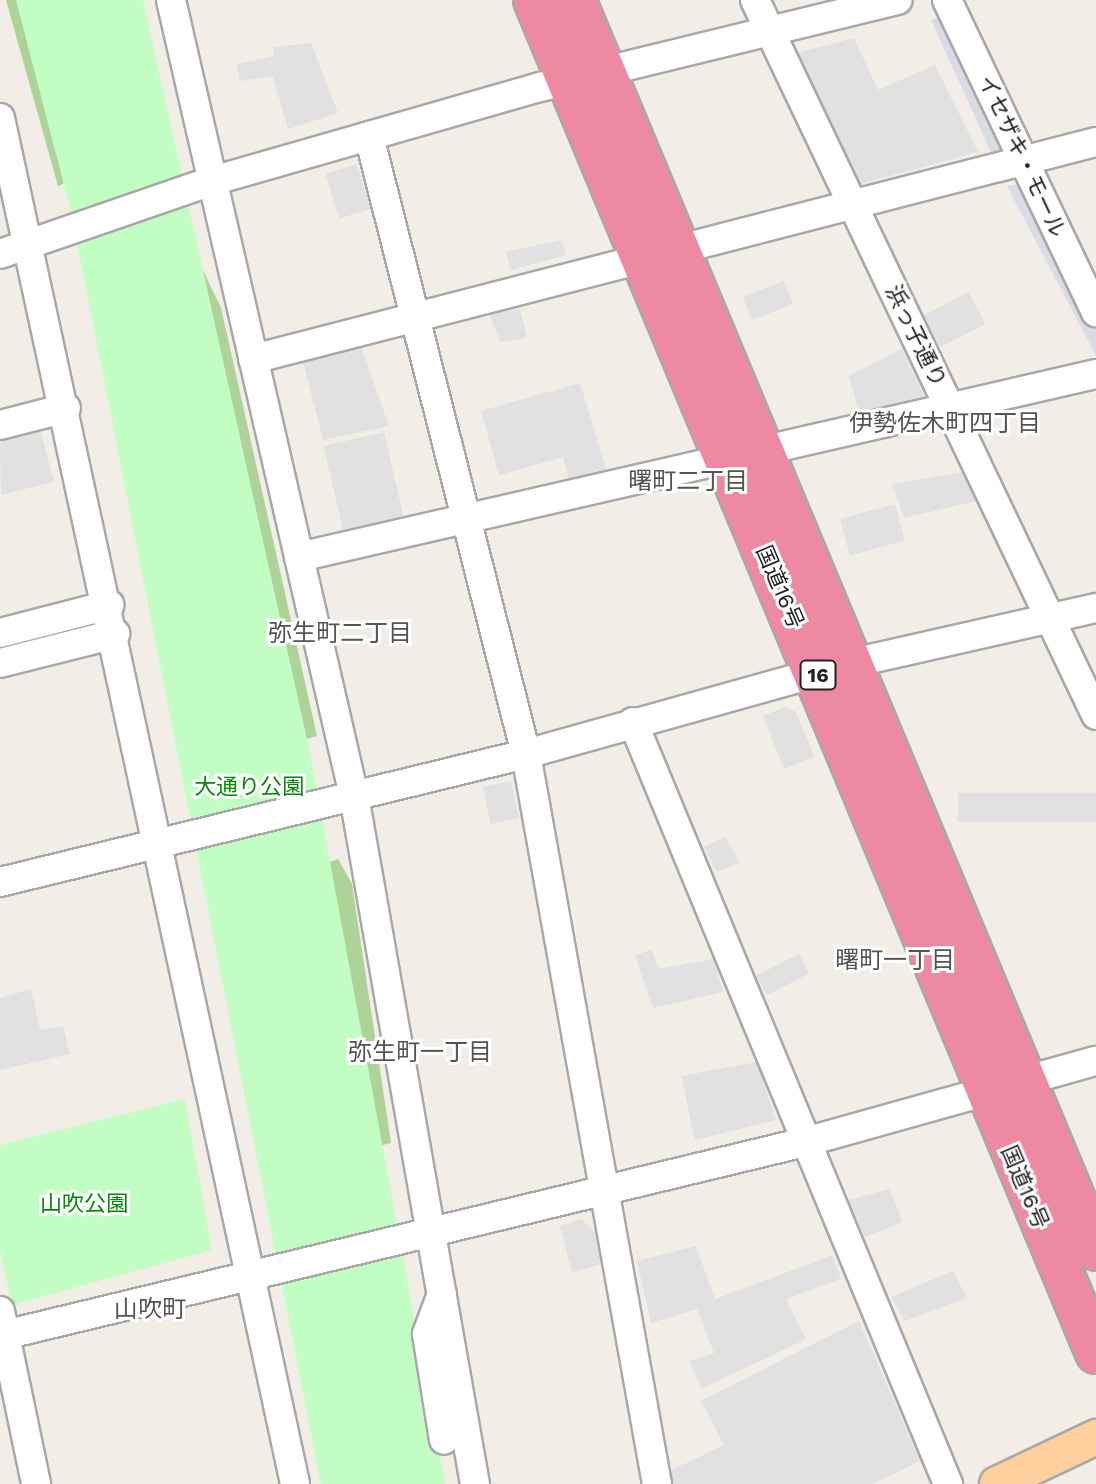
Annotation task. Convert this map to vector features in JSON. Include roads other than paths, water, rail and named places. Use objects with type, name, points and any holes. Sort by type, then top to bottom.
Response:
[{"type":"highway","name":"国道16号","points":[[534,0],[565,80],[662,254]]},
{"type":"highway","name":"国道16号","points":[[575,0],[605,73],[662,254],[835,668],[1004,1090],[1096,1353]]},
{"type":"highway","name":"国道16号","points":[[1004,1090],[1096,1250]]},
{"type":"main road","points":[[997,1484],[1096,1437]]},
{"type":"street","points":[[171,0],[354,796],[433,1228],[475,1484]]},
{"type":"street","name":"浜っ子通り","points":[[755,0],[852,206],[953,409],[1096,715]]},
{"type":"street","points":[[0,254],[30,247],[212,181],[565,80],[605,73],[898,0]]},
{"type":"street","name":"イセザキ・モール","points":[[947,0],[1096,312]]},
{"type":"street","points":[[0,118],[109,605],[253,1273],[295,1484]]},
{"type":"street","points":[[369,136],[418,317],[526,754],[600,1188],[657,1484]]},
{"type":"street","points":[[253,359],[1096,142]]},
{"type":"street","points":[[299,557],[1096,374]]},
{"type":"street","points":[[0,425],[66,408]]},
{"type":"street","points":[[0,633],[109,605]]},
{"type":"street","points":[[0,882],[526,754],[835,668],[1096,608]]},
{"type":"street","points":[[0,663],[115,634]]},
{"type":"street","points":[[633,722],[948,1484]]},
{"type":"street","points":[[36,1484],[2,1327],[253,1273],[600,1188],[805,1142],[1004,1090],[1096,1061]]},
{"type":"street","points":[[443,1289],[427,1334],[444,1440]]},
{"type":"district","name":"伊勢佐木町四丁目","points":[[945,424]]},
{"type":"district","name":"曙町二丁目","points":[[688,482]]},
{"type":"district","name":"弥生町二丁目","points":[[340,634]]},
{"type":"district","name":"曙町一丁目","points":[[895,961]]},
{"type":"district","name":"弥生町一丁目","points":[[420,1053]]},
{"type":"district","name":"山吹町","points":[[150,1310]]},
{"type":"park label","name":"大通り公園","points":[[249,787]]},
{"type":"park label","name":"山吹公園","points":[[84,1204]]}]
